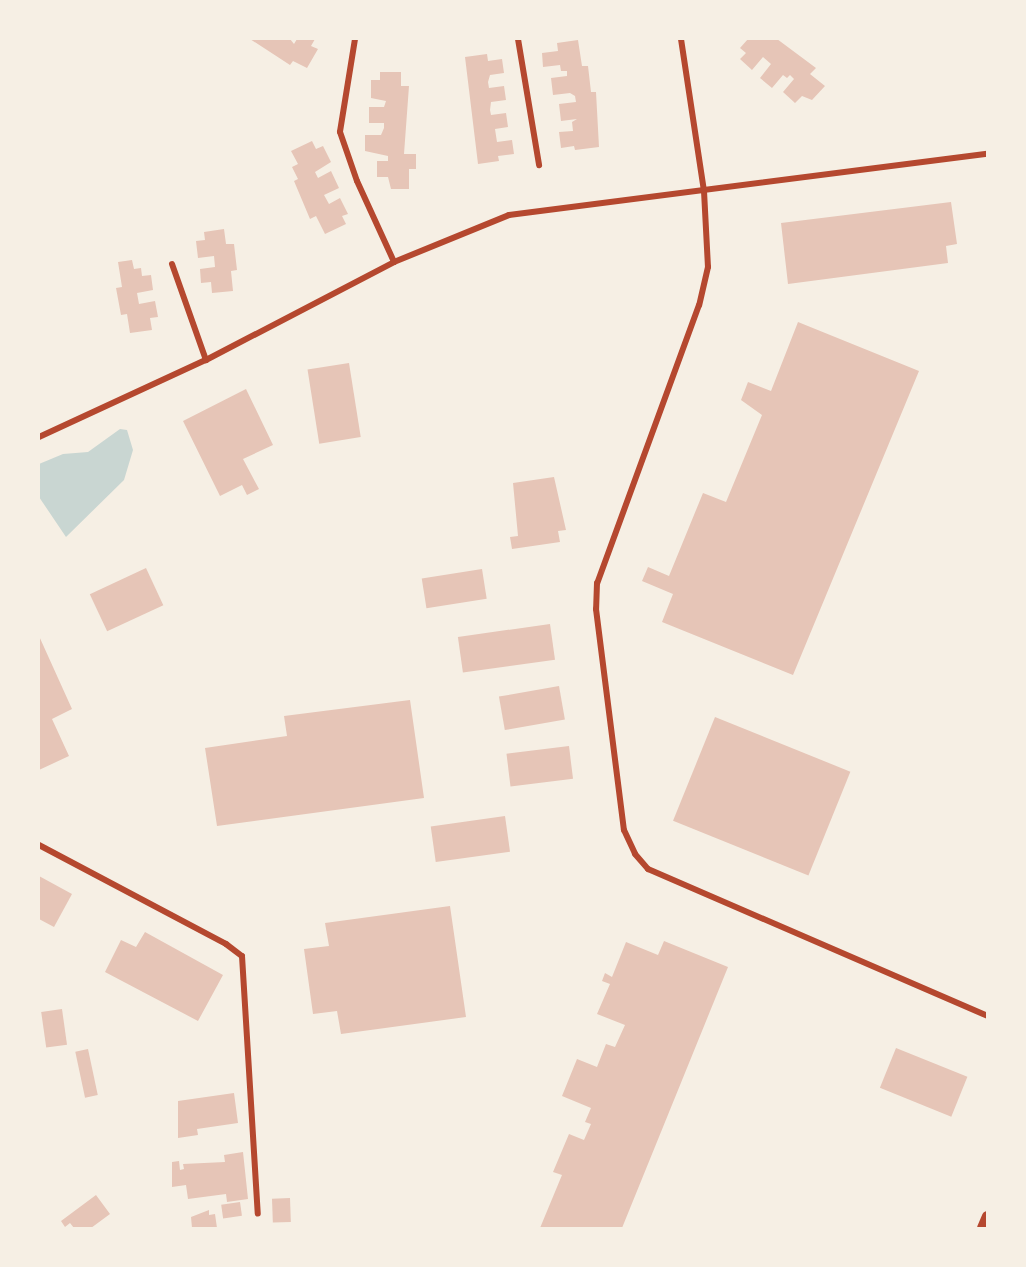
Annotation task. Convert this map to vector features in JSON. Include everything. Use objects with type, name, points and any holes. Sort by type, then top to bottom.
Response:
[{"type":"highway","points":[[982,1228],[987,1216]]},
{"type":"street","points":[[355,39],[340,132],[357,181],[393,262]]},
{"type":"street","points":[[518,39],[539,165]]},
{"type":"street","points":[[681,39],[704,191],[708,267],[699,305],[597,583],[596,612],[624,830],[635,854],[648,869],[987,1016]]},
{"type":"street","points":[[39,437],[206,360],[393,262],[509,215],[987,154]]},
{"type":"street","points":[[172,264],[206,360]]},
{"type":"street","points":[[39,845],[219,940],[242,956],[258,1214]]},
{"type":"shaded area","points":[[120,429],[127,430],[133,450],[124,480],[66,537],[39,497],[39,464],[63,454],[88,452]]},
{"type":"building","points":[[250,39],[290,39],[294,44],[297,39],[315,39],[311,46],[318,49],[307,68],[293,61],[290,65]]},
{"type":"building","points":[[748,39],[777,39],[816,68],[810,74],[825,86],[812,100],[802,96],[795,103],[783,92],[794,79],[790,75],[787,78],[783,75],[772,88],[760,78],[771,64],[763,57],[752,70],[740,59],[746,53],[740,48]]},
{"type":"building","points":[[578,40],[582,66],[588,66],[591,92],[596,92],[599,147],[575,150],[574,146],[561,148],[559,132],[573,131],[572,122],[577,119],[561,121],[559,104],[576,102],[575,96],[570,93],[553,95],[551,78],[567,76],[567,71],[561,71],[560,65],[543,67],[542,53],[558,51],[557,43]]},
{"type":"building","points":[[487,54],[488,61],[502,59],[504,73],[490,75],[488,82],[489,88],[504,86],[506,100],[491,102],[490,110],[491,115],[506,113],[508,127],[495,129],[497,142],[512,140],[514,154],[498,156],[499,161],[478,164],[465,57]]},
{"type":"building","points":[[380,72],[401,72],[401,86],[409,86],[404,154],[416,154],[416,169],[409,169],[409,189],[391,189],[388,177],[377,177],[377,161],[388,161],[388,156],[365,151],[365,135],[381,135],[384,128],[384,123],[369,123],[369,107],[384,107],[386,101],[371,98],[371,80],[380,80]]},
{"type":"building","points":[[312,141],[316,149],[323,146],[331,162],[315,172],[318,178],[331,171],[339,188],[324,195],[329,204],[340,198],[348,214],[342,216],[346,224],[325,234],[316,216],[310,219],[294,181],[298,179],[292,167],[298,164],[291,151]]},
{"type":"building","points":[[951,202],[957,244],[946,246],[948,263],[788,284],[781,223]]},
{"type":"building","points":[[224,229],[226,244],[234,244],[237,270],[231,271],[233,291],[212,293],[211,282],[201,283],[200,269],[215,267],[214,256],[198,258],[196,241],[205,240],[204,232]]},
{"type":"building","points":[[132,260],[134,269],[141,268],[142,276],[151,275],[153,290],[137,293],[139,304],[155,301],[158,317],[150,318],[152,330],[130,333],[127,314],[121,315],[116,288],[122,287],[118,262]]},
{"type":"building","points":[[798,322],[919,371],[793,675],[662,622],[673,594],[642,581],[648,567],[669,576],[703,493],[726,502],[762,415],[741,400],[748,382],[771,391]]},
{"type":"building","points":[[349,363],[361,437],[319,444],[308,370]]},
{"type":"building","points":[[246,389],[273,445],[243,459],[259,489],[247,495],[242,485],[220,496],[183,421]]},
{"type":"building","points":[[554,477],[566,530],[558,531],[560,542],[512,549],[510,537],[518,536],[513,483]]},
{"type":"building","points":[[146,568],[163,605],[107,631],[90,594]]},
{"type":"building","points":[[482,569],[487,599],[426,608],[422,579]]},
{"type":"building","points":[[550,624],[555,660],[463,673],[458,637]]},
{"type":"building","points":[[39,636],[72,709],[52,719],[69,756],[39,770]]},
{"type":"building","points":[[559,686],[565,719],[505,730],[499,697]]},
{"type":"building","points":[[410,700],[424,798],[217,826],[205,748],[287,736],[284,716]]},
{"type":"building","points":[[715,717],[850,772],[808,876],[673,821]]},
{"type":"building","points":[[569,746],[573,779],[510,786],[506,754]]},
{"type":"building","points":[[505,816],[510,852],[436,862],[431,826]]},
{"type":"building","points":[[39,876],[72,894],[54,927],[39,919]]},
{"type":"building","points":[[450,906],[466,1017],[341,1034],[337,1011],[313,1014],[304,949],[329,946],[325,923]]},
{"type":"building","points":[[145,932],[223,975],[198,1021],[105,972],[121,940],[136,947]]},
{"type":"building","points":[[664,941],[728,967],[622,1228],[540,1228],[562,1175],[553,1172],[569,1134],[584,1140],[591,1124],[585,1122],[591,1108],[562,1096],[577,1059],[597,1067],[606,1044],[615,1047],[625,1025],[597,1014],[610,984],[602,981],[605,973],[612,977],[626,942],[658,955]]},
{"type":"building","points":[[62,1009],[67,1045],[46,1048],[41,1012]]},
{"type":"building","points":[[896,1048],[967,1077],[951,1117],[880,1088]]},
{"type":"building","points":[[88,1049],[98,1095],[85,1098],[75,1052]]},
{"type":"building","points":[[234,1093],[238,1123],[197,1129],[198,1135],[178,1138],[178,1101]]},
{"type":"building","points":[[243,1152],[248,1199],[227,1202],[226,1194],[188,1199],[186,1185],[172,1187],[172,1162],[179,1161],[180,1170],[184,1169],[183,1164],[225,1162],[224,1155]]},
{"type":"building","points":[[96,1195],[110,1214],[91,1228],[74,1228],[70,1223],[65,1227],[61,1221]]},
{"type":"building","points":[[290,1198],[291,1222],[273,1223],[272,1199]]},
{"type":"building","points":[[240,1202],[242,1216],[223,1219],[221,1205]]},
{"type":"building","points":[[209,1210],[209,1215],[215,1214],[217,1228],[192,1228],[191,1217]]}]
